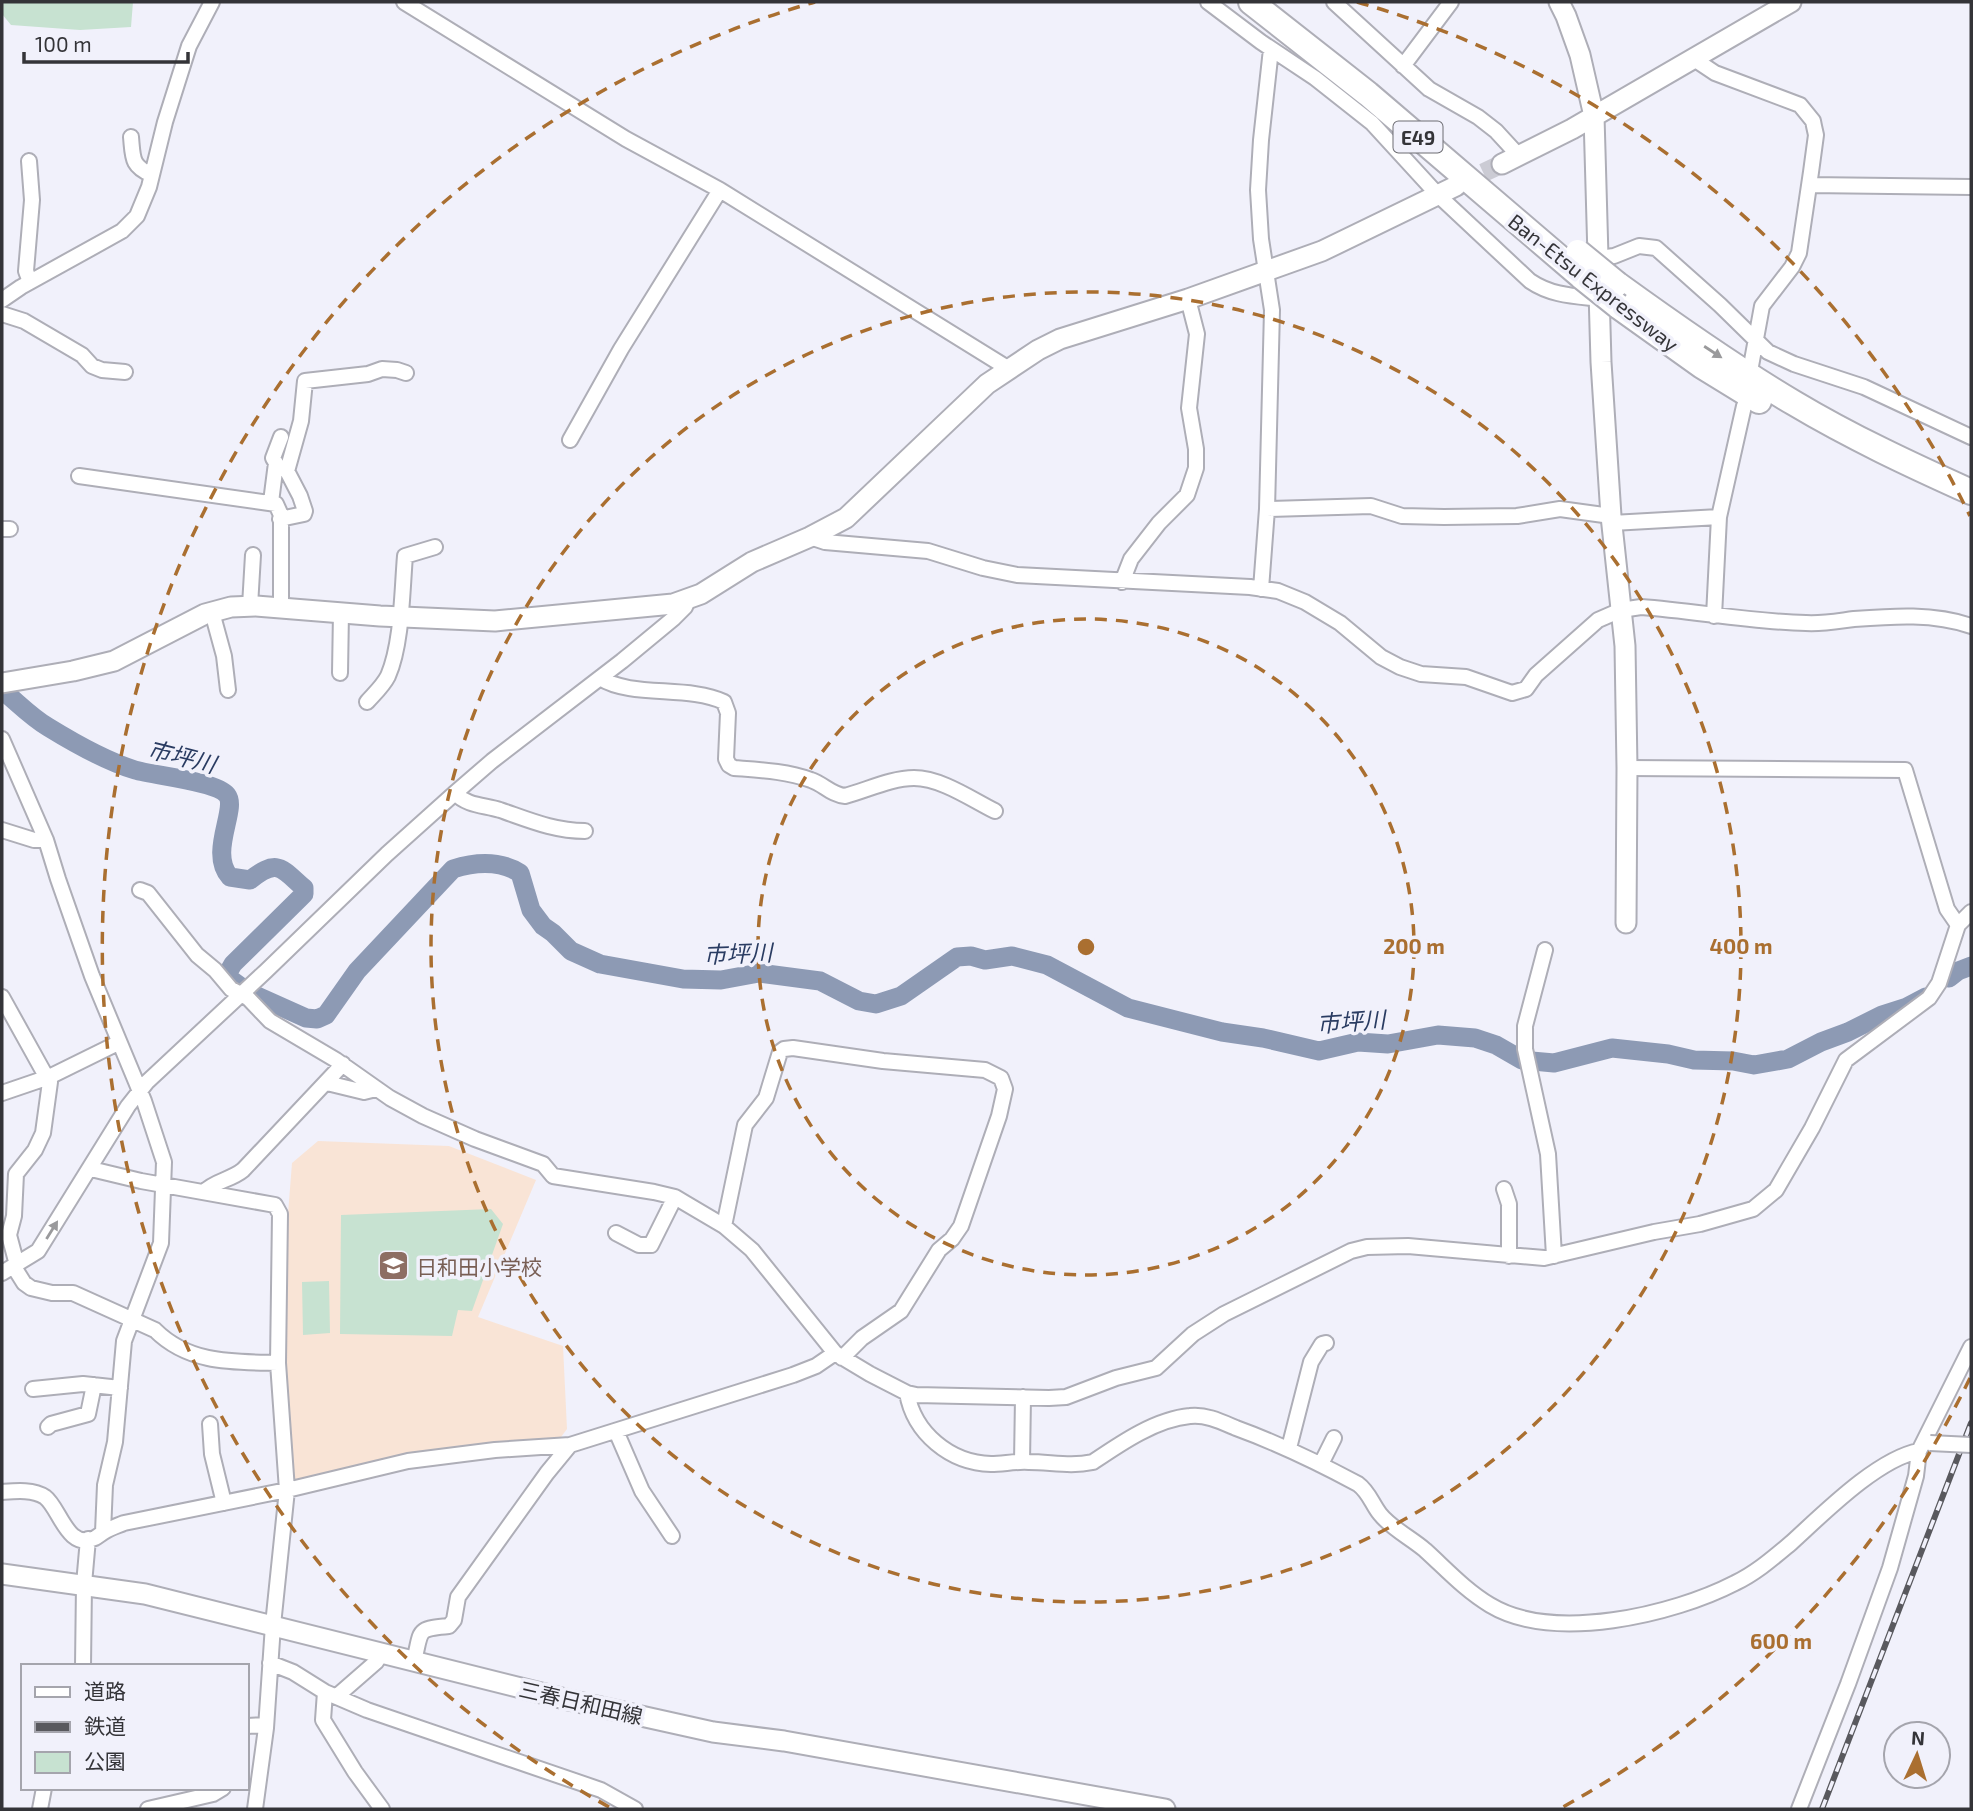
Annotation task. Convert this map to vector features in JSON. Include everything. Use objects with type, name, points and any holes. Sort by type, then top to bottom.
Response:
[{"type":"highway","name":"Ban-Etsu Expressway","points":[[1251,2],[1368,94],[1581,277],[1872,446],[1971,492]]},
{"type":"highway","name":"Ban-Etsu Expressway","points":[[1279,2],[1378,80],[1588,255],[1612,296],[1702,366],[1791,421],[1930,493],[1971,510]]},
{"type":"street","points":[[2,300],[128,227],[143,205],[164,122],[189,46],[212,2]]},
{"type":"street","points":[[404,2],[626,139],[720,190],[1009,369]]},
{"type":"street","points":[[1208,2],[1266,46],[1315,78],[1372,123],[1447,190],[1507,261],[1536,286],[1556,294],[1612,296],[1601,362],[1612,519],[1625,646],[1628,768],[1626,923]]},
{"type":"street","points":[[1334,2],[1429,89],[1478,117],[1496,131],[1511,160],[1694,59],[1782,5]]},
{"type":"street","points":[[1402,66],[1451,2]]},
{"type":"street","points":[[1559,2],[1580,55],[1594,116],[1588,255],[1614,256],[1639,246],[1656,248],[1756,341],[1778,357],[1864,387],[1971,437]]},
{"type":"street","points":[[1261,589],[1267,509],[1272,310],[1261,239],[1258,190],[1266,27]]},
{"type":"street","points":[[1694,59],[1715,73],[1800,105],[1813,121],[1816,135],[1799,253],[1762,306],[1751,366]]},
{"type":"street","points":[[131,137],[134,163],[141,170],[152,174]]},
{"type":"street","points":[[30,161],[32,200],[26,271],[30,282]]},
{"type":"street","points":[[1809,185],[1971,187]]},
{"type":"street","points":[[570,440],[621,349],[720,190]]},
{"type":"street","points":[[2,683],[114,661],[212,612],[231,607],[502,620],[606,608],[673,604],[688,600],[752,562],[810,537],[846,517],[987,384],[1020,360],[1060,339],[1188,299],[1322,251],[1447,190]]},
{"type":"street","points":[[1122,582],[1131,559],[1187,495],[1196,468],[1196,449],[1189,408],[1197,334],[1188,299]]},
{"type":"street","points":[[2,314],[24,321],[82,355],[92,366],[102,370],[125,372]]},
{"type":"street","points":[[280,519],[304,514],[305,511],[287,471],[301,421],[305,381],[368,374],[382,369],[397,369],[406,373]]},
{"type":"street","points":[[1714,616],[1719,517],[1744,406]]},
{"type":"street","points":[[271,502],[276,463],[273,458],[282,437]]},
{"type":"street","points":[[79,476],[271,502],[279,507],[281,608]]},
{"type":"street","points":[[1267,509],[1371,506],[1406,516],[1444,517],[1517,516],[1560,509],[1612,519],[1719,517]]},
{"type":"street","points":[[810,537],[825,542],[928,551],[1017,575],[1278,592],[1305,602],[1340,623],[1381,657],[1400,667],[1421,674],[1466,677],[1512,693],[1525,689],[1598,620],[1621,610],[1641,607],[1810,624],[1917,617],[1951,620],[1971,626]]},
{"type":"street","points":[[367,702],[388,676],[400,616],[405,556],[435,547]]},
{"type":"street","points":[[250,606],[253,555]]},
{"type":"street","points":[[11,1269],[38,1251],[139,1092],[377,863],[455,793],[674,618],[688,600]]},
{"type":"street","points":[[212,612],[224,656],[228,690]]},
{"type":"street","points":[[340,673],[341,612]]},
{"type":"street","points":[[600,678],[615,685],[693,694],[724,702],[728,713],[726,759],[734,768],[795,775],[825,785],[836,795],[852,794],[911,778],[923,778],[995,811]]},
{"type":"street","points":[[2,739],[46,840],[66,904],[164,1162],[159,1253],[124,1341],[116,1442],[105,1485],[103,1532]]},
{"type":"street","points":[[1628,768],[1905,771],[1947,909],[1958,925]]},
{"type":"street","points":[[455,793],[472,804],[523,820],[585,831]]},
{"type":"street","points":[[2,830],[34,840],[46,840]]},
{"type":"street","points":[[140,890],[148,893],[197,955],[215,970],[231,989],[248,998],[270,1021],[343,1064],[376,1089],[423,1116],[542,1164],[553,1176],[675,1197],[724,1226],[752,1250],[839,1356],[907,1393],[1023,1397],[1066,1397],[1116,1378],[1156,1368],[1193,1334],[1224,1314],[1351,1251],[1367,1247],[1408,1246],[1544,1258],[1742,1213],[1772,1195],[1846,1060],[1921,1006],[1935,989],[1958,925],[1971,912]]},
{"type":"street","points":[[1545,950],[1525,1026],[1525,1049],[1548,1154],[1554,1256]]},
{"type":"street","points":[[2,997],[48,1077],[43,1133],[16,1174],[14,1216],[9,1235],[11,1269],[23,1283],[32,1288],[52,1293],[73,1293],[155,1330],[164,1341],[210,1360],[278,1363]]},
{"type":"street","points":[[2,1093],[48,1077],[118,1043]]},
{"type":"street","points":[[2,1492],[40,1495],[48,1500],[72,1534],[88,1539],[97,1538],[103,1532],[124,1523],[287,1490],[408,1461],[495,1450],[570,1445],[816,1366],[839,1356],[901,1311],[939,1250],[952,1239],[961,1226],[999,1116],[1005,1089],[1001,1078],[985,1070],[783,1049],[779,1052],[766,1098],[745,1125],[724,1226]]},
{"type":"street","points":[[204,1192],[208,1187],[236,1176],[243,1170],[343,1064]]},
{"type":"street","points":[[327,1083],[364,1092],[376,1089]]},
{"type":"street","points":[[91,1169],[275,1205],[280,1214],[278,1363],[287,1490],[266,1725],[253,1786],[255,1809]]},
{"type":"street","points":[[1504,1189],[1508,1204],[1508,1256]]},
{"type":"street","points":[[617,1233],[639,1245],[651,1245],[675,1197]]},
{"type":"street","points":[[1289,1448],[1311,1362],[1322,1344],[1326,1343]]},
{"type":"street","points":[[1799,1809],[1890,1568],[1924,1446],[1971,1347]]},
{"type":"street","points":[[33,1389],[66,1385],[120,1388]]},
{"type":"street","points":[[48,1427],[88,1414],[94,1385]]},
{"type":"street","points":[[907,1393],[930,1438],[951,1454],[974,1462],[991,1464],[1022,1462],[1073,1466],[1093,1462],[1149,1429],[1173,1419],[1192,1415],[1220,1422],[1289,1448],[1363,1488],[1380,1515],[1461,1584],[1490,1605],[1512,1614],[1540,1620],[1601,1623],[1615,1622],[1698,1599],[1738,1582],[1770,1561],[1834,1504],[1900,1456],[1924,1446],[1971,1445]]},
{"type":"street","points":[[1022,1462],[1023,1397]]},
{"type":"street","points":[[210,1424],[212,1454],[224,1503]]},
{"type":"street","points":[[616,1431],[638,1483],[672,1536]]},
{"type":"street","points":[[1321,1464],[1334,1438]]},
{"type":"street","points":[[414,1661],[420,1633],[426,1628],[449,1626],[454,1620],[458,1597],[570,1445]]},
{"type":"street","points":[[83,1664],[83,1584],[88,1539]]},
{"type":"street","name":"三春日和田線","points":[[2,1574],[145,1594],[569,1700],[713,1732],[784,1741],[1165,1809]]},
{"type":"street","points":[[382,1653],[376,1662],[331,1694],[323,1720],[382,1809]]},
{"type":"street","points":[[270,1663],[367,1710],[601,1790],[635,1809]]},
{"type":"street","points":[[248,1726],[266,1725]]},
{"type":"street","points":[[40,1809],[44,1790]]},
{"type":"street","points":[[148,1809],[213,1794],[220,1790]]},
{"type":"shaded area","name":"日和田小学校","points":[[318,1141],[449,1146],[536,1180],[478,1317],[563,1346],[567,1429],[561,1437],[420,1451],[294,1482],[284,1428],[288,1214],[292,1163]]},
{"type":"green space","points":[[2,2],[133,2],[131,27],[80,30],[11,25],[2,14]]},
{"type":"green space","points":[[491,1209],[503,1224],[472,1311],[458,1310],[452,1336],[340,1334],[341,1215]]},
{"type":"green space","points":[[329,1281],[330,1333],[303,1335],[302,1282]]},
{"type":"waterway","name":"市坪川","points":[[2,690],[42,723],[101,757],[135,770],[211,786],[227,795],[229,810],[222,856],[230,877],[250,880],[267,869],[279,868],[304,888],[304,894],[233,964],[226,976],[248,992],[306,1018],[317,1019],[326,1015],[357,971],[453,869],[487,863],[520,873],[531,910],[543,926],[571,951],[600,964],[683,979],[721,980],[759,973],[820,981],[859,1001],[876,1004],[901,996],[957,957],[971,956],[985,960],[1012,956],[1047,965],[1128,1008],[1222,1032],[1319,1051],[1358,1042],[1388,1044],[1438,1035],[1475,1038],[1496,1045],[1522,1060],[1554,1063],[1612,1048],[1668,1054],[1694,1060],[1733,1061],[1754,1065],[1788,1059],[1926,997]]},
{"type":"waterway","name":"市坪川","points":[[1949,978],[1971,966]]},
{"type":"tunnel","points":[[1457,185],[1502,164]]},
{"type":"railway","points":[[1822,1809],[1971,1423]]},
{"type":"place","name":"日和田小学校","points":[[393,1266]]}]
